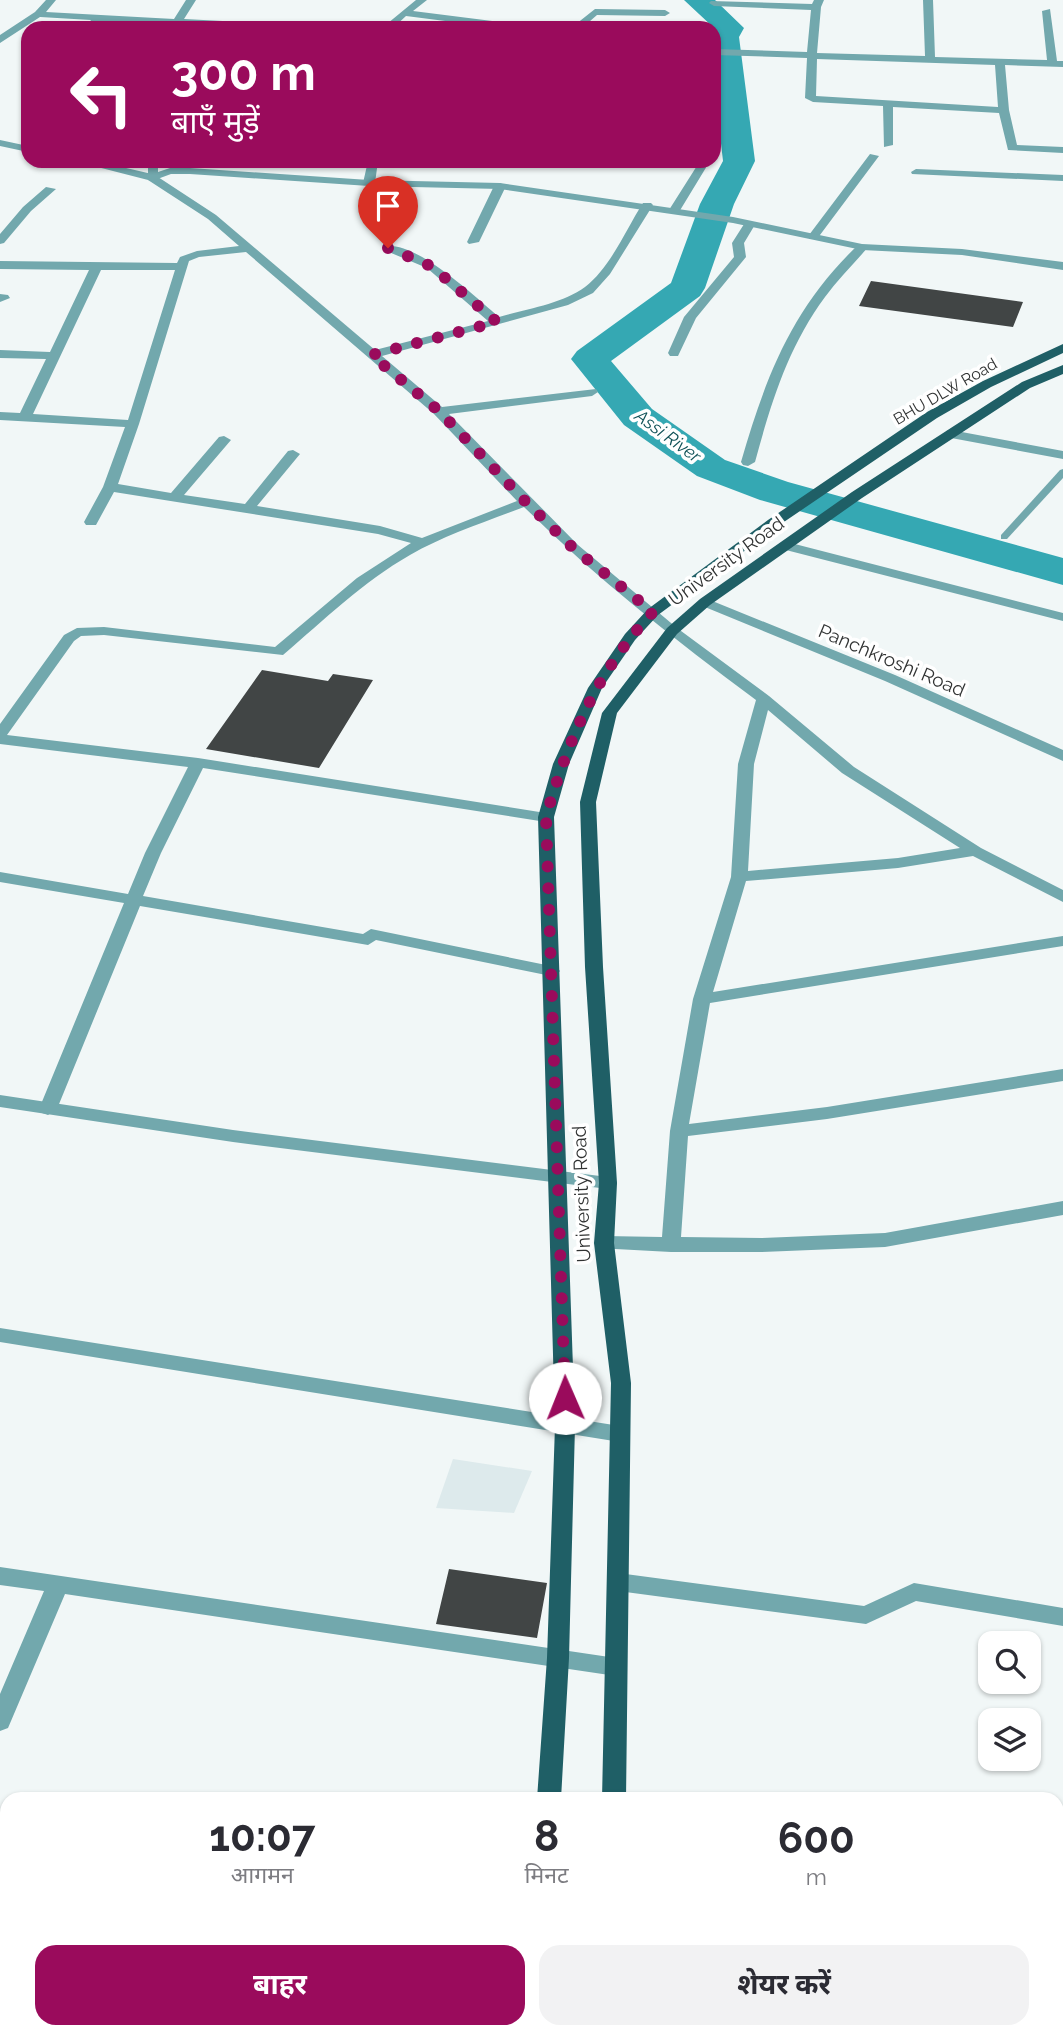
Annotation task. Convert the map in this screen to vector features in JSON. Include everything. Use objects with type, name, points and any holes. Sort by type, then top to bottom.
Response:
[{"type":"main road","name":"BHU DLW Road","points":[[549,1792],[558,1658],[565,1426],[546,817],[561,764],[595,688],[630,637],[653,612],[773,523],[932,415],[987,384],[1063,348]]},
{"type":"main road","name":"BHU DLW Road","points":[[857,495],[1026,384],[1063,369]]},
{"type":"main road","name":"University Road","points":[[614,1792],[621,1383],[604,1243],[608,1183],[594,967],[588,802],[610,713],[672,631],[705,602],[857,495]]},
{"type":"street","points":[[28,21],[51,0]]},
{"type":"street","points":[[185,21],[191,0]]},
{"type":"street","points":[[395,21],[422,0]]},
{"type":"street","points":[[928,0],[930,59]]},
{"type":"street","points":[[714,4],[818,4],[809,96],[813,99],[888,106],[1004,110]]},
{"type":"street","points":[[721,52],[1058,64],[1047,11]]},
{"type":"street","points":[[584,21],[595,12],[665,13]]},
{"type":"street","points":[[404,13],[467,21]]},
{"type":"street","points":[[37,15],[141,21]]},
{"type":"street","points":[[0,40],[21,26]]},
{"type":"street","points":[[1000,62],[1012,162]]},
{"type":"street","points":[[888,106],[888,145]]},
{"type":"street","points":[[0,143],[21,148]]},
{"type":"street","points":[[916,172],[1012,162],[1063,150]]},
{"type":"street","points":[[813,237],[874,156]]},
{"type":"street","points":[[1012,162],[1063,177]]},
{"type":"street","points":[[115,168],[152,178],[195,205],[250,248],[439,411],[573,548],[653,612],[672,631],[764,699],[848,769],[975,851],[1063,897]]},
{"type":"street","points":[[152,178],[153,168]]},
{"type":"street","points":[[369,183],[372,168]]},
{"type":"street","points":[[675,210],[701,168]]},
{"type":"street","points":[[152,178],[170,172],[190,171],[369,183],[500,186],[647,205],[862,247],[962,252],[1063,266]]},
{"type":"street","points":[[473,242],[500,186]]},
{"type":"street","points":[[0,241],[27,209],[50,189]]},
{"type":"street","points":[[371,355],[497,322],[564,302],[589,290],[606,272],[647,205]]},
{"type":"street","points":[[674,353],[690,317],[740,257],[738,243],[750,223]]},
{"type":"street","points":[[748,461],[776,372],[841,265],[862,247]]},
{"type":"street","points":[[90,522],[110,486],[133,424],[184,259],[190,255],[250,248]]},
{"type":"street","points":[[388,248],[431,266],[497,322]]},
{"type":"street","points":[[0,265],[180,267]]},
{"type":"street","points":[[25,417],[51,356],[96,268]]},
{"type":"street","points":[[0,354],[51,356]]},
{"type":"street","points":[[439,411],[593,392]]},
{"type":"street","points":[[0,416],[133,424]]},
{"type":"street","points":[[951,434],[1063,455]]},
{"type":"street","points":[[175,497],[224,440]]},
{"type":"street","points":[[249,508],[293,454]]},
{"type":"street","points":[[110,486],[380,530],[424,543]]},
{"type":"street","points":[[526,502],[424,543],[393,559],[278,652],[104,631],[77,632],[69,638],[0,737],[546,817]]},
{"type":"street","points":[[787,546],[1063,618]]},
{"type":"street","name":"Panchkroshi Road","points":[[705,602],[890,678],[1063,756]]},
{"type":"street","points":[[671,1245],[678,1131],[702,999],[739,877],[746,764],[764,699]]},
{"type":"street","points":[[48,1109],[152,853],[198,764]]},
{"type":"street","points":[[739,877],[898,863],[975,851]]},
{"type":"street","points":[[0,877],[369,937],[551,971]]},
{"type":"street","points":[[702,999],[1063,942]]},
{"type":"street","points":[[678,1131],[827,1113],[1063,1075]]},
{"type":"street","points":[[0,1101],[233,1136],[608,1183]]},
{"type":"street","points":[[604,1243],[671,1245],[885,1240],[1063,1209]]},
{"type":"street","points":[[0,1335],[620,1434]]},
{"type":"street","points":[[0,1576],[616,1667]]},
{"type":"street","points":[[618,1582],[866,1615],[914,1592],[1063,1617]]},
{"type":"street","points":[[0,1720],[59,1583]]},
{"type":"lane","points":[[1004,537],[1063,472]]},
{"type":"shaded area","points":[[453,1459],[532,1471],[514,1513],[436,1508]]},
{"type":"building","points":[[871,281],[1023,302],[1013,327],[859,306]]},
{"type":"building","points":[[262,670],[328,681],[333,674],[373,680],[319,768],[206,749]]},
{"type":"building","points":[[449,1569],[547,1583],[537,1638],[436,1624]]},
{"type":"waterway","name":"Assi River","points":[[698,0],[729,28],[724,37],[739,161],[717,204],[687,288],[590,359],[638,417],[711,468],[774,491],[1061,573],[1063,571]]},
{"type":"route","points":[[388,248],[431,266],[497,322],[371,355],[439,411],[573,548],[653,612],[630,637],[595,688],[561,764],[546,817],[565,1398]]}]
